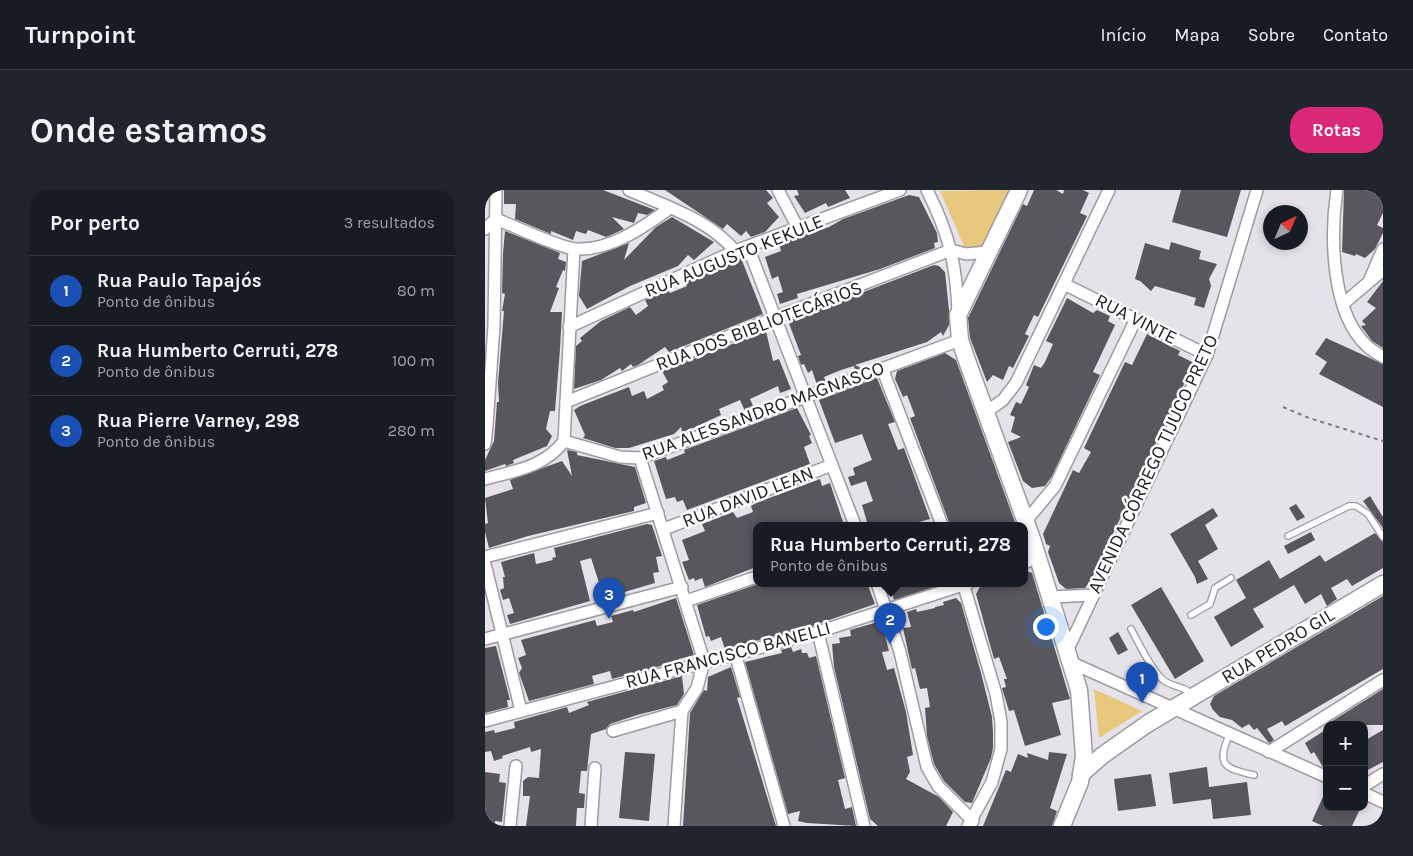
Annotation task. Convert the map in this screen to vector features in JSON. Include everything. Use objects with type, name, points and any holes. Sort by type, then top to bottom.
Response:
[{"type":"street","points":[[485,444],[493,326],[496,190]]},
{"type":"street","points":[[629,190],[719,233],[735,251]]},
{"type":"street","points":[[778,190],[798,228]]},
{"type":"street","name":"RUA AUGUSTO KEKULE","points":[[569,327],[735,251],[900,190]]},
{"type":"street","points":[[927,190],[948,234],[955,267],[960,340],[1026,521]]},
{"type":"street","points":[[958,315],[987,252],[1019,190]]},
{"type":"street","name":"AVENIDA CÓRREGO TIJUCO PRETO","points":[[1070,656],[1093,595],[1207,355],[1257,190]]},
{"type":"street","points":[[1337,190],[1334,212],[1334,251],[1343,304],[1351,326],[1367,346],[1383,357]]},
{"type":"street","points":[[986,412],[1003,400],[1016,382],[1064,284],[1106,191]]},
{"type":"street","points":[[496,219],[574,249],[589,248],[617,240],[649,223],[670,208]]},
{"type":"street","points":[[485,229],[496,219]]},
{"type":"street","points":[[748,247],[854,522]]},
{"type":"street","points":[[485,478],[545,460],[556,452],[565,441],[574,249]]},
{"type":"street","points":[[1369,282],[1383,249]]},
{"type":"street","points":[[951,250],[966,254],[987,252]]},
{"type":"street","name":"RUA DOS BIBLIOTECÁRIOS","points":[[567,402],[774,318],[951,250]]},
{"type":"street","points":[[1343,304],[1383,270]]},
{"type":"street","name":"RUA VINTE","points":[[1064,284],[1207,355]]},
{"type":"street","points":[[1026,521],[1055,486],[1135,318]]},
{"type":"street","name":"RUA ALESSANDRO MAGNASCO","points":[[565,441],[620,457],[640,458],[960,340]]},
{"type":"street","points":[[882,368],[941,522]]},
{"type":"street","points":[[640,458],[664,529],[704,661],[697,688],[682,711],[674,826]]},
{"type":"street","name":"RUA DAVID LEAN","points":[[664,529],[832,465]]},
{"type":"street","points":[[485,557],[658,513]]},
{"type":"street","points":[[1028,537],[1031,560],[1051,597],[1079,690],[1083,726],[1081,774],[1080,782],[1062,826]]},
{"type":"street","points":[[485,564],[521,712]]},
{"type":"street","points":[[686,601],[753,578]]},
{"type":"street","name":"RUA PEDRO GIL","points":[[1081,774],[1123,740],[1383,584]]},
{"type":"street","points":[[485,639],[682,587]]},
{"type":"street","points":[[878,587],[911,694],[927,767],[937,786],[971,823],[994,774],[1001,749],[1001,722],[997,694],[967,587]]},
{"type":"street","name":"RUA FRANCISCO BANELLI","points":[[485,721],[818,632],[954,587]]},
{"type":"street","points":[[1051,597],[1093,595]]},
{"type":"street","points":[[818,632],[864,826]]},
{"type":"street","points":[[735,653],[784,826]]},
{"type":"street","points":[[1070,656],[1173,709],[1323,775]]},
{"type":"street","points":[[1269,752],[1383,680]]},
{"type":"street","points":[[613,731],[682,711]]},
{"type":"street","points":[[510,826],[516,766]]},
{"type":"street","points":[[591,826],[595,768]]},
{"type":"street","points":[[1368,783],[1383,774]]},
{"type":"street","points":[[1368,795],[1383,802]]},
{"type":"lane","points":[[1288,536],[1349,506],[1356,506],[1368,514],[1383,537]]},
{"type":"lane","points":[[1191,615],[1210,604],[1215,588],[1231,578]]},
{"type":"lane","points":[[1131,629],[1163,680],[1188,690],[1193,697]]},
{"type":"lane","points":[[1229,733],[1223,749],[1223,762],[1228,769],[1254,775]]},
{"type":"path","points":[[1283,407],[1309,418],[1383,441]]},
{"type":"shaded area","points":[[1011,190],[981,249],[969,257],[940,191]]},
{"type":"shaded area","points":[[1094,689],[1142,711],[1099,738]]},
{"type":"building","points":[[504,190],[603,190],[655,210],[647,215],[638,213],[634,223],[612,217],[624,229],[606,237],[588,230],[586,234],[576,231],[573,240],[551,231],[551,234],[515,219],[516,204],[504,204]]},
{"type":"building","points":[[665,190],[766,190],[773,198],[767,203],[779,217],[765,232],[751,237],[746,231],[741,236],[727,224],[723,229]]},
{"type":"building","points":[[797,190],[845,190],[850,198],[828,207],[826,203],[805,213],[794,196],[799,195]]},
{"type":"building","points":[[1034,190],[1056,190],[1063,194],[1064,190],[1083,190],[1089,193],[1080,213],[1087,216],[1038,317],[1034,315],[1025,334],[1029,336],[1013,368],[1009,366],[1003,380],[993,375],[987,382],[970,338],[968,318],[1023,204],[1027,206]]},
{"type":"building","points":[[1181,190],[1241,190],[1227,237],[1172,222]]},
{"type":"building","points":[[1344,190],[1383,190],[1383,213],[1377,225],[1383,228],[1383,233],[1375,249],[1365,258],[1356,254],[1355,256],[1342,252]]},
{"type":"building","points":[[909,195],[919,197],[937,233],[938,242],[934,243],[935,248],[880,269],[797,294],[798,298],[780,304],[777,294],[783,292],[778,276],[772,279],[765,257],[781,251],[779,243],[829,227],[843,219]]},
{"type":"building","points":[[672,217],[714,242],[694,260],[688,255],[678,266],[630,286],[587,309],[579,296],[582,261],[629,243],[624,260],[656,227]]},
{"type":"building","points":[[505,231],[560,253],[558,259],[566,262],[565,271],[563,270],[556,287],[559,288],[550,312],[562,312],[555,411],[550,411],[546,429],[552,436],[547,446],[513,460],[514,463],[485,471],[485,460],[494,441],[497,402],[499,402],[498,383],[504,311],[502,311],[505,294],[502,293]]},
{"type":"building","points":[[1171,242],[1201,251],[1199,259],[1217,264],[1209,279],[1211,286],[1204,308],[1194,305],[1196,298],[1155,286],[1151,291],[1135,279],[1145,243],[1169,250]]},
{"type":"building","points":[[741,258],[763,314],[669,352],[665,347],[638,365],[633,367],[631,364],[622,371],[620,368],[601,380],[574,389],[576,346],[582,341],[580,338],[601,321],[630,307],[636,315],[648,306],[645,300],[668,290],[670,293],[687,286],[685,282]]},
{"type":"building","points":[[934,265],[939,266],[945,272],[949,325],[943,336],[941,332],[927,342],[855,365],[861,368],[855,371],[854,366],[841,370],[824,377],[826,382],[817,385],[812,370],[808,373],[804,364],[801,365],[798,356],[801,355],[788,321]]},
{"type":"building","points":[[1383,281],[1383,348],[1372,341],[1361,326],[1366,325],[1362,321],[1376,308],[1367,302]]},
{"type":"building","points":[[1067,298],[1093,313],[1097,310],[1110,316],[1108,321],[1115,325],[1093,372],[1100,375],[1052,476],[1045,486],[1032,488],[1023,481],[1008,442],[1021,437],[1011,432],[1015,417],[1010,415],[1016,402],[1021,404],[1029,387],[1026,385],[1034,365],[1041,368],[1045,362],[1053,344],[1046,341]]},
{"type":"building","points":[[766,331],[773,361],[779,359],[791,389],[780,393],[778,386],[750,399],[754,408],[745,411],[740,400],[719,409],[721,415],[691,429],[682,432],[681,427],[674,434],[629,448],[615,448],[583,438],[585,435],[574,410],[580,406],[629,387],[632,396],[644,391],[647,399],[664,390],[662,386],[668,382],[662,371]]},
{"type":"building","points":[[1147,334],[1180,351],[1178,355],[1194,363],[1090,582],[1085,588],[1066,589],[1059,583],[1048,552],[1050,546],[1046,544],[1043,534],[1073,470],[1079,473],[1091,452],[1084,448],[1125,362],[1132,365]]},
{"type":"building","points":[[1326,338],[1383,364],[1383,407],[1319,374],[1327,362],[1315,354]]},
{"type":"building","points":[[945,353],[956,360],[1015,522],[949,522],[910,418],[915,416],[907,395],[903,397],[895,379],[897,371]]},
{"type":"building","points":[[877,378],[895,422],[888,424],[898,450],[904,448],[930,519],[919,522],[867,522],[862,505],[873,501],[866,481],[851,486],[848,477],[855,475],[853,468],[872,460],[862,434],[835,443],[819,400]]},
{"type":"building","points":[[797,408],[811,435],[809,436],[812,443],[804,447],[810,464],[687,510],[683,500],[677,502],[675,497],[666,499],[654,461],[666,457],[667,460],[685,453],[684,450]]},
{"type":"building","points":[[567,450],[577,452],[577,455],[635,467],[646,503],[634,507],[634,511],[528,536],[489,548],[485,532],[485,524],[488,523],[485,498],[513,489],[510,480],[562,461],[572,476]]},
{"type":"building","points":[[820,479],[822,486],[830,483],[843,522],[753,522],[753,568],[705,587],[702,578],[695,581],[694,578],[689,580],[682,562],[689,560],[682,540],[705,531],[702,524],[733,512],[737,518],[753,512],[751,506]]},
{"type":"building","points":[[1370,496],[1383,517],[1383,528],[1363,501]]},
{"type":"building","points":[[1296,504],[1305,517],[1297,521],[1289,508]]},
{"type":"building","points":[[1213,508],[1218,516],[1205,525],[1218,549],[1198,561],[1208,579],[1197,584],[1195,577],[1170,534]]},
{"type":"building","points":[[647,524],[652,525],[662,556],[656,557],[659,572],[653,573],[655,583],[604,598],[591,558],[580,561],[590,601],[510,624],[507,615],[514,613],[509,598],[503,600],[500,590],[504,588],[503,577],[505,577],[501,562],[534,553],[536,564],[553,560],[552,558],[556,557],[554,548]]},
{"type":"building","points":[[1311,532],[1315,540],[1288,554],[1284,546]]},
{"type":"building","points":[[1375,533],[1383,542],[1383,568],[1352,586],[1347,579],[1331,588],[1337,599],[1327,606],[1321,594],[1305,604],[1294,585],[1253,609],[1264,627],[1231,647],[1214,617],[1246,598],[1236,580],[1269,560],[1280,579],[1320,555],[1325,562]]},
{"type":"building","points":[[1028,572],[1032,573],[1070,699],[1052,703],[1061,735],[1025,746],[1014,710],[1009,711],[1002,688],[1006,687],[1004,679],[1007,679],[999,657],[994,659],[976,594],[980,587],[1028,587]]},
{"type":"building","points":[[753,586],[869,587],[875,604],[812,626],[725,649],[721,637],[711,641],[709,636],[706,637],[697,605]]},
{"type":"building","points":[[890,587],[934,587],[894,600]]},
{"type":"building","points":[[1161,587],[1204,661],[1175,679],[1131,605]]},
{"type":"building","points":[[1383,596],[1383,669],[1285,726],[1282,721],[1267,729],[1274,740],[1269,743],[1257,728],[1254,730],[1249,724],[1242,728],[1232,720],[1220,717],[1213,710],[1210,704],[1214,696]]},
{"type":"building","points":[[676,598],[694,655],[679,659],[679,661],[612,679],[610,671],[592,676],[594,684],[529,701],[519,673],[522,668],[518,658],[526,655],[521,640],[595,620],[597,626],[613,622],[611,616],[633,610],[634,612]]},
{"type":"building","points":[[956,598],[961,603],[992,717],[993,748],[991,758],[972,803],[965,802],[944,781],[934,764],[927,736],[925,708],[930,707],[927,688],[920,689],[915,668],[912,669],[903,628],[911,627],[907,612],[916,609],[917,612],[935,608],[944,605],[943,602]]},
{"type":"building","points":[[881,621],[889,651],[882,652],[887,670],[894,668],[906,712],[913,755],[907,757],[910,772],[906,779],[939,797],[953,812],[946,826],[878,826],[870,819],[834,667],[832,644],[840,643],[839,638],[851,636],[850,630]]},
{"type":"building","points":[[1118,632],[1128,650],[1118,655],[1109,638]]},
{"type":"building","points":[[496,646],[510,700],[507,700],[508,707],[485,713],[485,648]]},
{"type":"building","points":[[791,647],[793,652],[801,649],[802,653],[807,653],[809,658],[816,656],[845,778],[838,780],[845,809],[852,807],[856,826],[807,823],[798,821],[800,811],[788,814],[745,662],[782,653],[781,650]]},
{"type":"building","points":[[731,667],[740,697],[737,698],[776,826],[683,826],[690,713],[704,690],[707,691],[708,677]]},
{"type":"building","points":[[682,676],[684,694],[677,705],[610,724],[606,729],[591,734],[587,771],[581,771],[579,793],[585,794],[584,808],[577,808],[576,826],[526,826],[530,796],[523,796],[523,781],[528,777],[539,778],[541,749],[531,752],[530,747],[502,756],[503,758],[494,761],[491,751],[485,752],[485,732],[494,730],[495,733],[515,728],[514,722],[567,707],[569,713],[589,705],[587,702]]},
{"type":"building","points":[[1383,689],[1383,725],[1368,725],[1368,721],[1332,721]]},
{"type":"building","points":[[1383,730],[1383,762],[1368,770],[1368,766],[1368,739]]},
{"type":"building","points":[[1323,732],[1323,767],[1314,752],[1311,754],[1305,743]]},
{"type":"building","points":[[625,752],[655,754],[649,821],[619,818]]},
{"type":"building","points":[[1049,752],[1067,754],[1050,808],[1057,811],[1052,826],[983,826],[1006,770],[1011,772],[1018,754],[1028,758],[1027,753],[1048,760]]},
{"type":"building","points":[[1207,767],[1209,787],[1247,782],[1251,815],[1213,819],[1211,799],[1173,804],[1169,773]]},
{"type":"building","points":[[485,772],[500,774],[499,782],[506,783],[502,822],[495,821],[495,826],[485,826]]},
{"type":"building","points":[[1151,774],[1156,806],[1118,811],[1114,779]]},
{"type":"building","points":[[1323,797],[1323,811],[1359,811],[1352,826],[1323,826],[1312,821]]},
{"type":"place","name":"Rua Pierre Varney, 298","points":[[609,619]]},
{"type":"place","name":"Rua Humberto Cerruti, 278","points":[[890,644]]},
{"type":"place","name":"Rua Paulo Tapajós","points":[[1142,703]]}]
